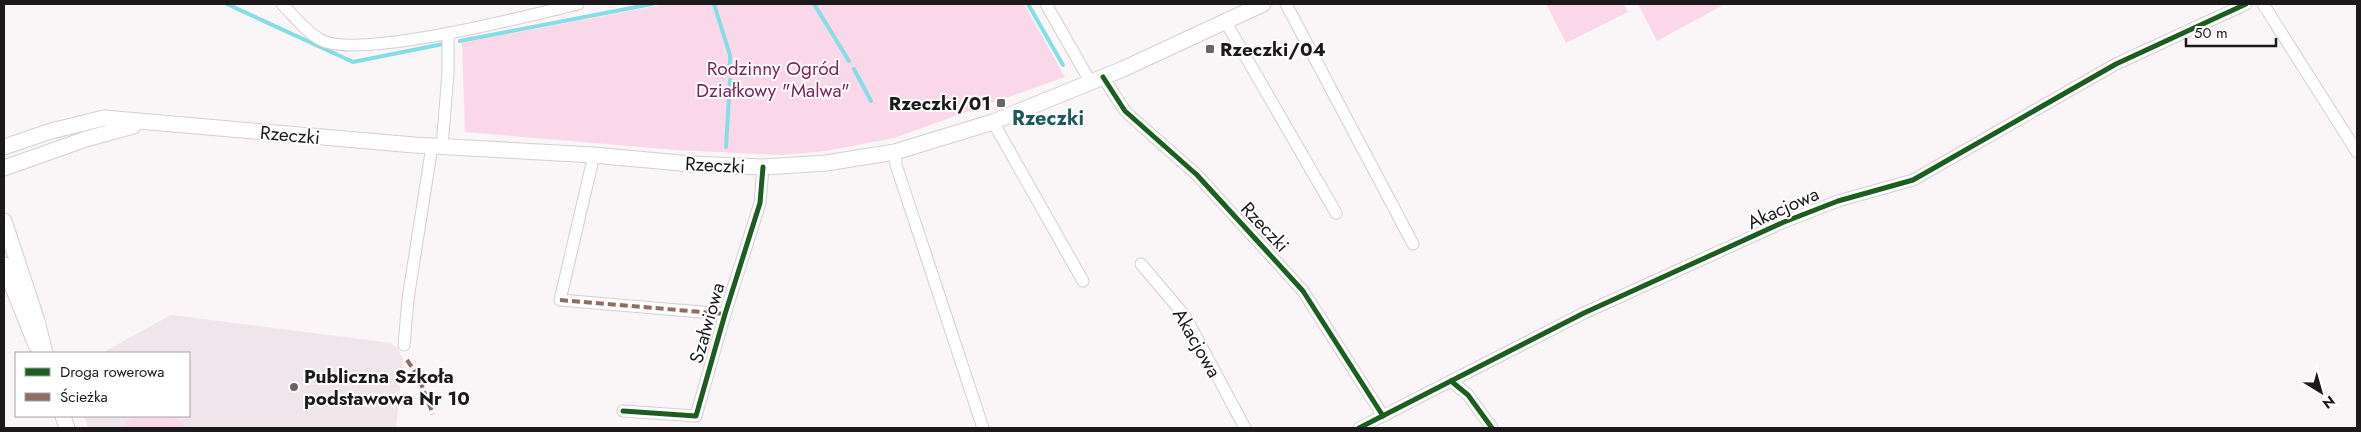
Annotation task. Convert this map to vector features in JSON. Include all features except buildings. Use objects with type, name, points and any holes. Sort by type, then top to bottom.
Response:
[{"type":"main road","name":"Rzeczki","points":[[4,147],[96,118],[437,146],[594,155],[692,164],[763,167],[826,163],[895,152],[993,122],[1097,80],[1263,4]]},
{"type":"main road","name":"Rzeczki","points":[[4,168],[86,138],[115,129],[147,123]]},
{"type":"main road","points":[[4,221],[35,313],[45,352]]},
{"type":"main road","points":[[4,265],[39,352]]},
{"type":"street","points":[[282,4],[321,40],[343,46],[448,34],[578,4]]},
{"type":"street","name":"Rzeczki","points":[[1046,4],[1097,80],[1125,111],[1196,175],[1302,291],[1383,416]]},
{"type":"street","points":[[1286,4],[1413,244]]},
{"type":"street","name":"Akacjowa","points":[[1359,428],[1584,314],[1784,222],[1838,201],[1912,180],[2116,64],[2246,4]]},
{"type":"street","points":[[2263,4],[2357,152]]},
{"type":"street","points":[[1225,21],[1336,213]]},
{"type":"street","points":[[404,345],[408,299],[437,146],[448,73],[448,34]]},
{"type":"street","points":[[993,122],[1083,281]]},
{"type":"street","points":[[895,152],[896,165],[983,428]]},
{"type":"street","name":"Szałwiowa","points":[[594,155],[560,300],[725,314]]},
{"type":"street","name":"Szałwiowa","points":[[622,412],[696,416],[760,202],[763,167]]},
{"type":"street","name":"Akacjowa","points":[[1142,264],[1184,316],[1245,428]]},
{"type":"street","points":[[1451,381],[1468,395],[1492,428]]},
{"type":"shaded area","name":"Publiczna Szkoła podstawowa Nr 10","points":[[171,315],[391,343],[397,348],[403,358],[396,428],[88,428],[84,417],[190,417],[190,352],[104,352]]},
{"type":"green space","name":"Rodzinny Ogród Działkowy \"Malwa\"","points":[[666,4],[1024,4],[1065,77],[894,138],[826,151],[782,155],[676,150],[465,132],[462,43]]},
{"type":"green space","points":[[1546,4],[1624,4],[1628,12],[1566,43]]},
{"type":"green space","points":[[1638,4],[1725,4],[1657,41]]},
{"type":"green space","points":[[131,417],[173,417],[187,428],[121,428]]},
{"type":"waterway","points":[[227,4],[353,62],[443,44]]},
{"type":"waterway","points":[[460,41],[652,4]]},
{"type":"waterway","points":[[714,4],[730,55],[730,69]]},
{"type":"waterway","points":[[814,4],[849,61]]},
{"type":"waterway","points":[[1028,4],[1063,65]]},
{"type":"waterway","points":[[854,69],[871,101]]},
{"type":"waterway","points":[[726,147],[730,80]]},
{"type":"marked path","points":[[560,300],[725,314]]},
{"type":"marked path","points":[[407,360],[418,376],[433,414]]},
{"type":"cycle path","points":[[1359,428],[1584,313],[1784,222],[1838,201],[1913,180],[2116,64],[2246,4]]},
{"type":"cycle path","points":[[1103,77],[1125,111],[1197,175],[1303,291],[1383,416]]},
{"type":"cycle path","points":[[623,411],[696,416],[725,314],[760,203],[763,167]]},
{"type":"cycle path","points":[[1451,381],[1468,395],[1492,428]]},
{"type":"place","name":"Rzeczki/04","points":[[1210,49]]},
{"type":"place","name":"Rzeczki/01","points":[[1001,103]]},
{"type":"place","name":"Publiczna Szkoła podstawowa Nr 10","points":[[294,387]]},
{"type":"district","name":"Rzeczki","points":[[1048,118]]}]
